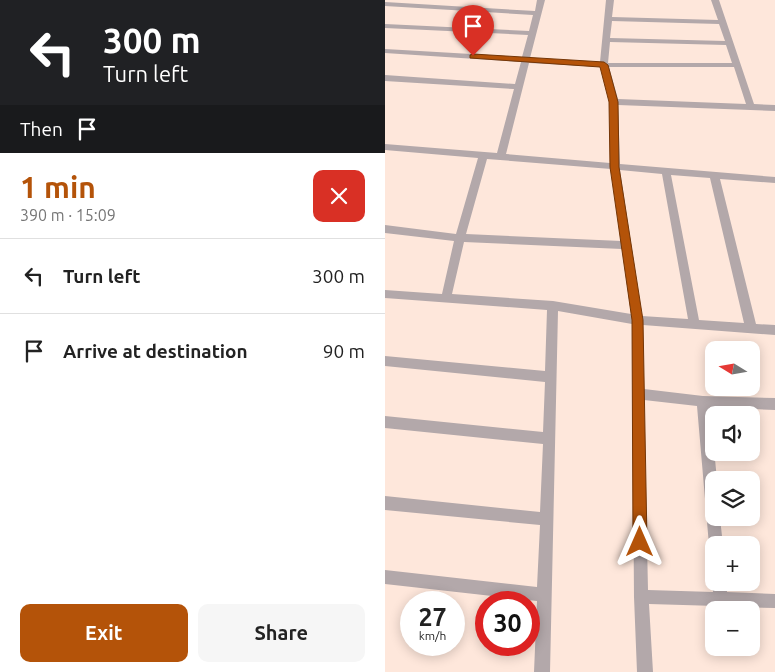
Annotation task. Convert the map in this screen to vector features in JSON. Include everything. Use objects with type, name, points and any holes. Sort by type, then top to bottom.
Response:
[{"type":"street","points":[[501,155],[541,0]]},
{"type":"street","points":[[610,0],[604,65],[614,102],[615,167],[637,320],[641,597],[645,672]]},
{"type":"street","points":[[709,0],[715,0],[751,107]]},
{"type":"street","points":[[385,4],[538,13]]},
{"type":"street","points":[[609,19],[722,22]]},
{"type":"street","points":[[385,26],[533,33]]},
{"type":"street","points":[[606,40],[729,44]]},
{"type":"street","points":[[385,51],[604,65],[736,65]]},
{"type":"street","points":[[385,78],[519,87]]},
{"type":"street","points":[[614,102],[775,108]]},
{"type":"street","points":[[385,147],[501,155],[666,172],[775,180]]},
{"type":"street","points":[[447,299],[460,238],[484,154]]},
{"type":"street","points":[[666,172],[694,324]]},
{"type":"street","points":[[713,174],[751,327]]},
{"type":"street","points":[[385,229],[460,238],[627,245]]},
{"type":"street","points":[[385,294],[553,306],[637,320],[775,330]]},
{"type":"street","points":[[542,672],[549,377],[553,306]]},
{"type":"street","points":[[385,361],[549,377]]},
{"type":"street","points":[[638,394],[703,401],[775,404]]},
{"type":"street","points":[[703,401],[715,536]]},
{"type":"street","points":[[385,422],[549,439]]},
{"type":"street","points":[[385,503],[547,520]]},
{"type":"street","points":[[385,577],[544,595]]},
{"type":"street","points":[[720,591],[721,600]]},
{"type":"street","points":[[641,597],[775,601]]},
{"type":"route","points":[[473,56],[604,65],[614,102],[615,167],[637,320],[640,542]]}]
